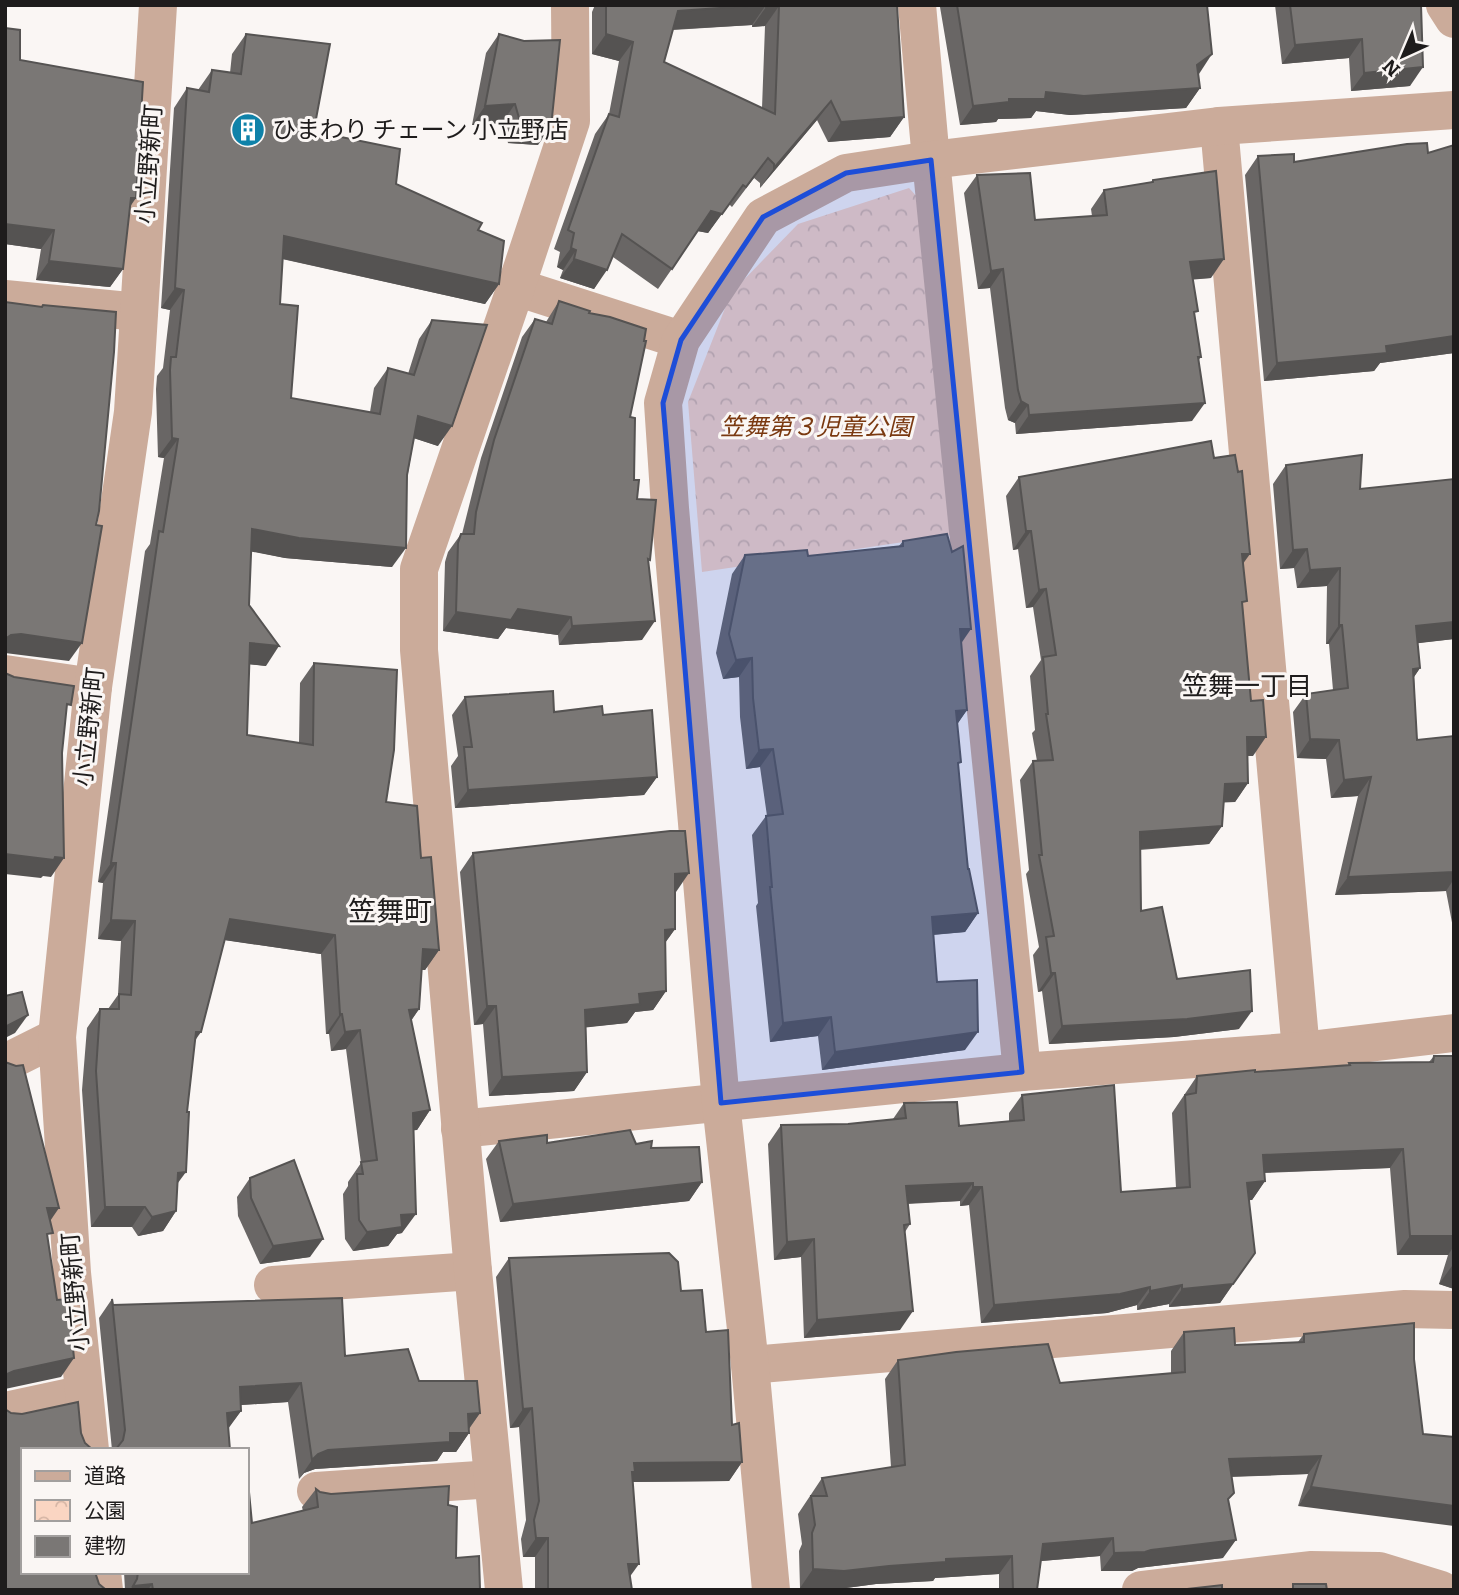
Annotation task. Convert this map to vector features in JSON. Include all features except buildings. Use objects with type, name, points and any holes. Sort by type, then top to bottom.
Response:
[{"type":"street","name":"小立野新町","points":[[90,1448],[72,1273],[57,1037],[93,687],[133,412],[158,5]]},
{"type":"street","points":[[504,1590],[472,1271],[419,650],[419,569],[571,121],[570,5]]},
{"type":"street","points":[[917,5],[1021,1072]]},
{"type":"street","points":[[1444,5],[1454,19]]},
{"type":"street","points":[[771,1590],[721,1103],[671,522],[663,403],[681,340],[763,218],[846,173],[931,160],[1219,126],[1454,110]]},
{"type":"street","points":[[1219,126],[1301,1051]]},
{"type":"street","points":[[516,287],[681,340]]},
{"type":"street","points":[[5,299],[139,312]]},
{"type":"street","points":[[5,674],[93,687]]},
{"type":"street","points":[[460,1129],[1021,1072],[1301,1051],[1454,1033]]},
{"type":"street","points":[[5,1063],[57,1037]]},
{"type":"street","points":[[272,1285],[472,1271]]},
{"type":"street","points":[[750,1365],[1391,1310],[1454,1310]]},
{"type":"street","points":[[5,1411],[84,1394]]},
{"type":"street","points":[[316,1491],[493,1479]]},
{"type":"street","points":[[1141,1590],[1310,1570],[1379,1571],[1441,1590]]},
{"type":"highlighted area","points":[[931,160],[1022,1072],[721,1103],[663,403],[681,340],[763,217],[846,173]]},
{"type":"green space","name":"笠舞第３児童公園","points":[[909,188],[920,200],[951,535],[702,572],[688,402],[731,293],[798,224]]},
{"type":"place","name":"ひまわり チェーン 小立野店","points":[[248,130]]},
{"type":"district","name":"笠舞一丁目","points":[[1247,686]]},
{"type":"district","name":"笠舞町","points":[[390,911]]}]
